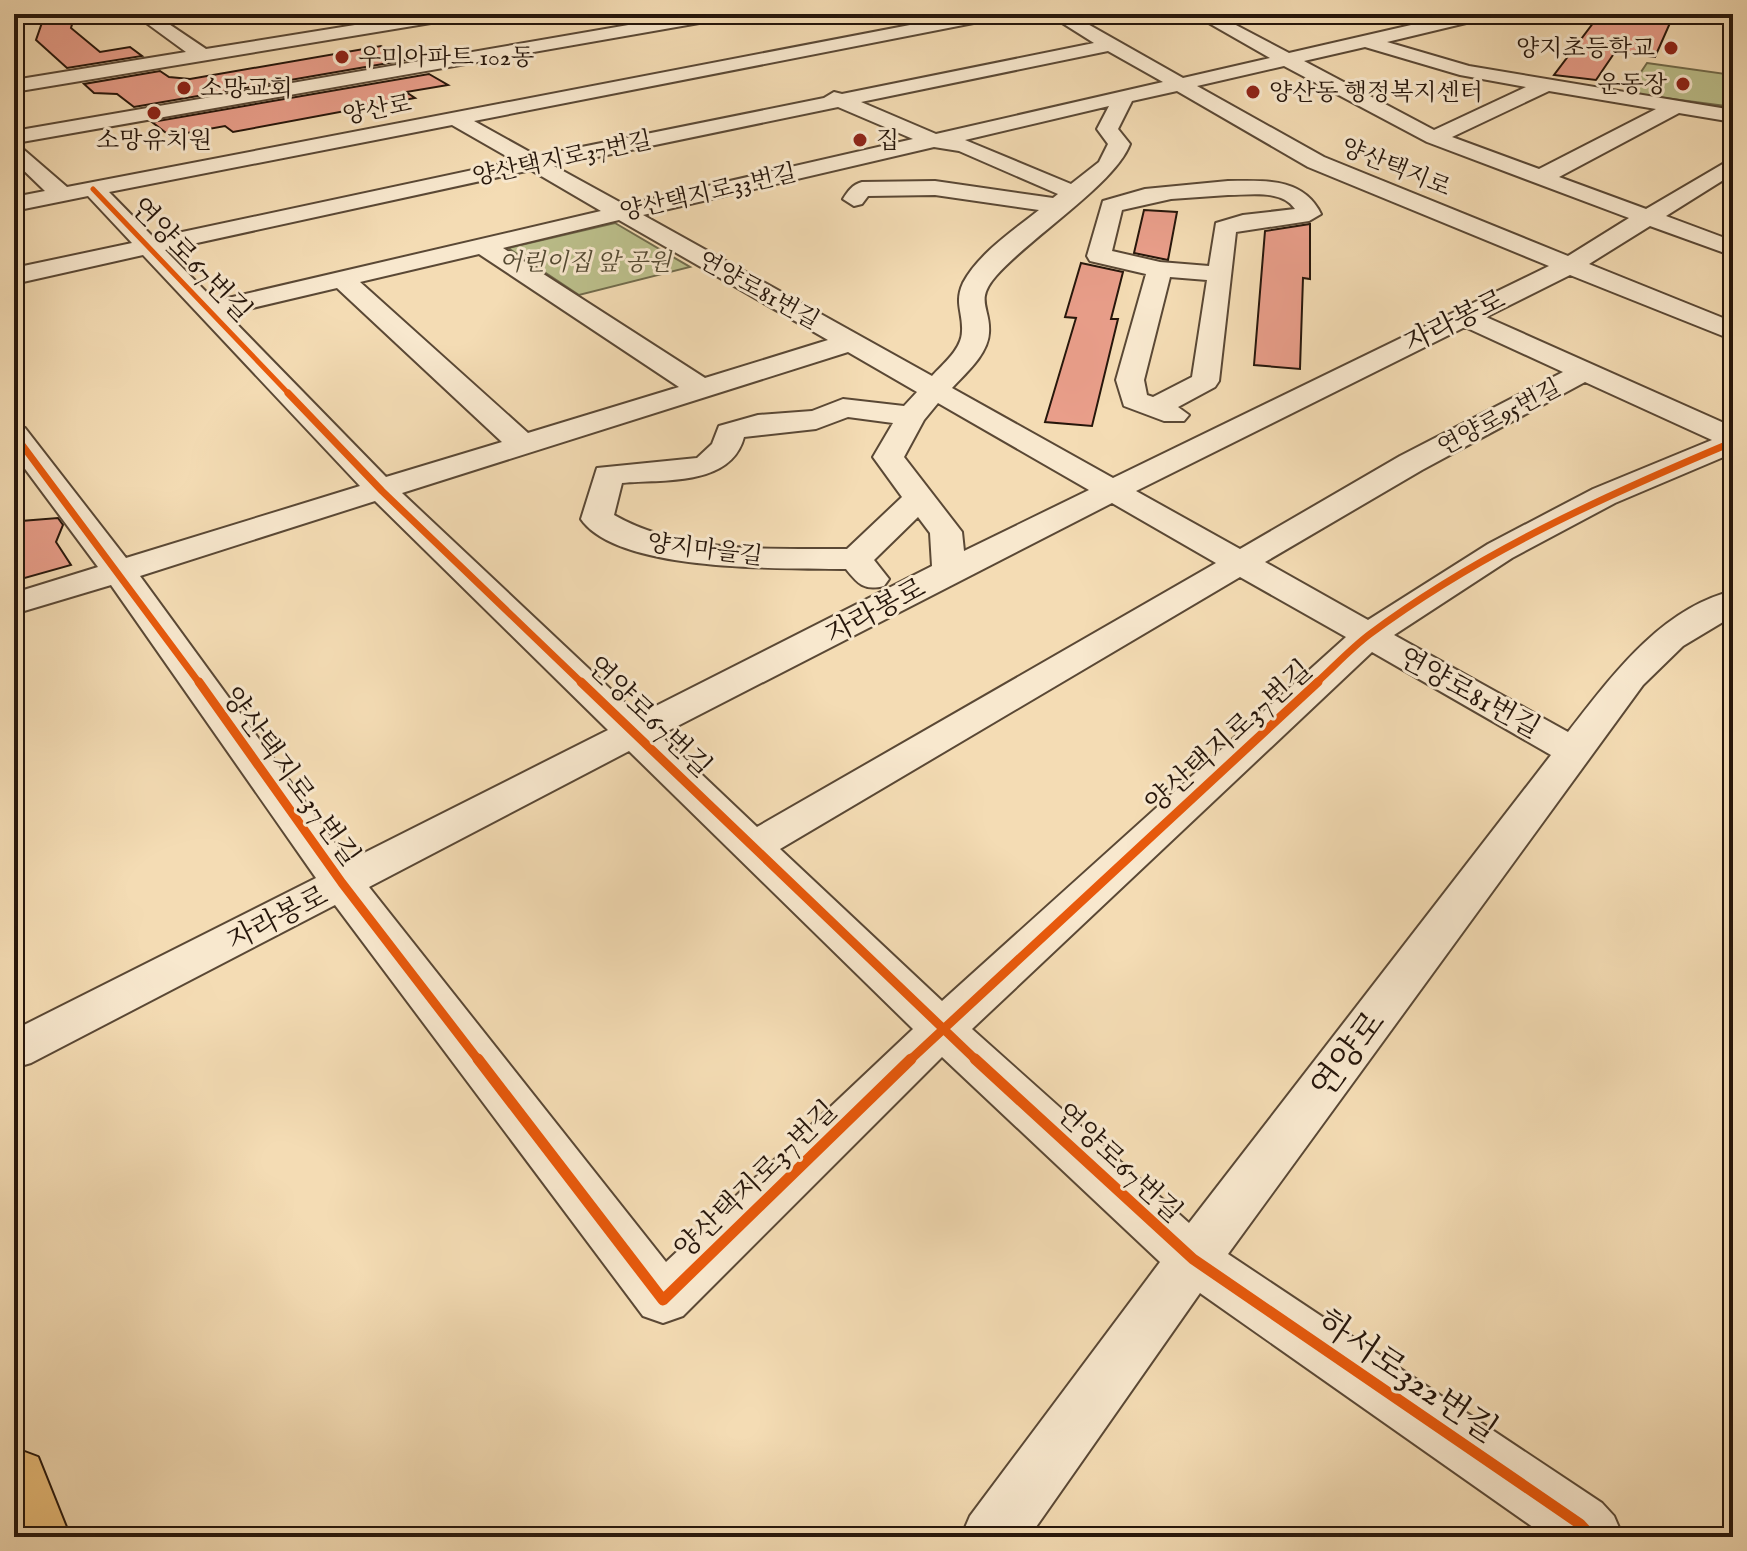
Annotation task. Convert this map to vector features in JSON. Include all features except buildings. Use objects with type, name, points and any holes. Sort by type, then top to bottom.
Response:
[{"type":"main road","points":[[14,1479],[36,1537]]},
{"type":"street","points":[[143,14],[202,55]]},
{"type":"street","points":[[14,86],[448,14]]},
{"type":"street","points":[[639,14],[692,37]]},
{"type":"street","points":[[14,137],[722,14]]},
{"type":"street","name":"양산로","points":[[14,204],[994,14]]},
{"type":"street","name":"양산택지로","points":[[1057,14],[1316,162],[1733,332]]},
{"type":"street","name":"양산택지로33번길","points":[[212,310],[621,212],[1123,100],[1481,14]]},
{"type":"street","points":[[1210,18],[1244,17]]},
{"type":"street","points":[[1210,18],[1434,138],[1733,249]]},
{"type":"street","points":[[1365,41],[1455,68],[1733,116]]},
{"type":"street","name":"양산택지로37번길","points":[[14,276],[535,163],[1111,45]]},
{"type":"street","points":[[720,49],[935,141],[964,146],[1067,199]]},
{"type":"street","points":[[14,61],[35,83]]},
{"type":"street","points":[[1434,138],[1545,85]]},
{"type":"street","points":[[949,571],[946,532],[888,457],[911,416],[969,352],[976,332],[969,304],[976,283],[1067,199],[1107,167],[1116,155],[1119,144],[1107,129],[1123,100]]},
{"type":"street","points":[[1541,177],[1677,106]]},
{"type":"street","name":"연양로81번길","points":[[458,120],[1575,752]]},
{"type":"street","name":"연양로67번길","points":[[14,149],[151,247],[382,491],[942,1029],[1193,1259]]},
{"type":"street","name":"자라봉로","points":[[14,1051],[637,734],[949,571],[1570,265],[1733,165]]},
{"type":"street","points":[[1154,408],[1205,381],[1221,274],[1224,228],[1243,222],[1309,214],[1305,204],[1294,193],[1264,186],[1134,197],[1111,206],[1099,256],[1160,269],[1221,274]]},
{"type":"street","points":[[854,199],[862,189],[922,187],[1067,199]]},
{"type":"street","points":[[1701,187],[1733,197]]},
{"type":"street","points":[[482,245],[702,389]]},
{"type":"street","points":[[1160,269],[1130,380],[1134,400],[1223,434]]},
{"type":"street","points":[[14,604],[524,446],[342,279]]},
{"type":"street","name":"연양로95번길","points":[[1462,316],[1587,370],[1733,440]]},
{"type":"street","name":"연양로81번길","points":[[524,446],[851,342]]},
{"type":"street","name":"연양로95번길","points":[[1240,562],[1411,463],[1587,370]]},
{"type":"street","name":"양지마을길","points":[[856,559],[719,555],[649,545],[620,535],[597,519],[608,475],[706,466],[726,447],[730,432],[744,426],[814,422],[829,418],[843,408],[911,416]]},
{"type":"street","name":"양산택지로37번길","points":[[14,434],[119,571],[342,883],[663,1300],[942,1029],[1369,635],[1500,551],[1604,496],[1733,440]]},
{"type":"street","points":[[890,602],[856,559],[918,499]]},
{"type":"street","points":[[754,846],[1240,562]]},
{"type":"street","name":"연양로","points":[[992,1537],[1193,1259],[1630,677],[1670,638],[1733,601]]},
{"type":"street","name":"하서로322번길","points":[[1193,1259],[1580,1524],[1592,1537]]},
{"type":"green space","name":"운동장","points":[[1647,63],[1733,75],[1733,107],[1627,93]]},
{"type":"green space","name":"어린이집 앞 공원","points":[[615,223],[690,267],[579,295],[508,248]]},
{"type":"cycle path","points":[[93,189],[382,491],[942,1029],[1193,1259],[1580,1524],[1592,1537]]},
{"type":"cycle path","points":[[14,434],[119,571],[342,883],[663,1300],[942,1029],[1369,635],[1500,551],[1604,496],[1733,442]]},
{"type":"place","name":"양지초등학교","points":[[1671,48]]},
{"type":"place","name":"우미아파트 102동","points":[[342,57]]},
{"type":"place","name":"운동장","points":[[1683,84]]},
{"type":"place","name":"소망교회","points":[[184,88]]},
{"type":"place","name":"양산동 행정복지센터","points":[[1253,92]]},
{"type":"place","name":"소망유치원","points":[[154,113]]},
{"type":"place","name":"집","points":[[860,140]]}]
